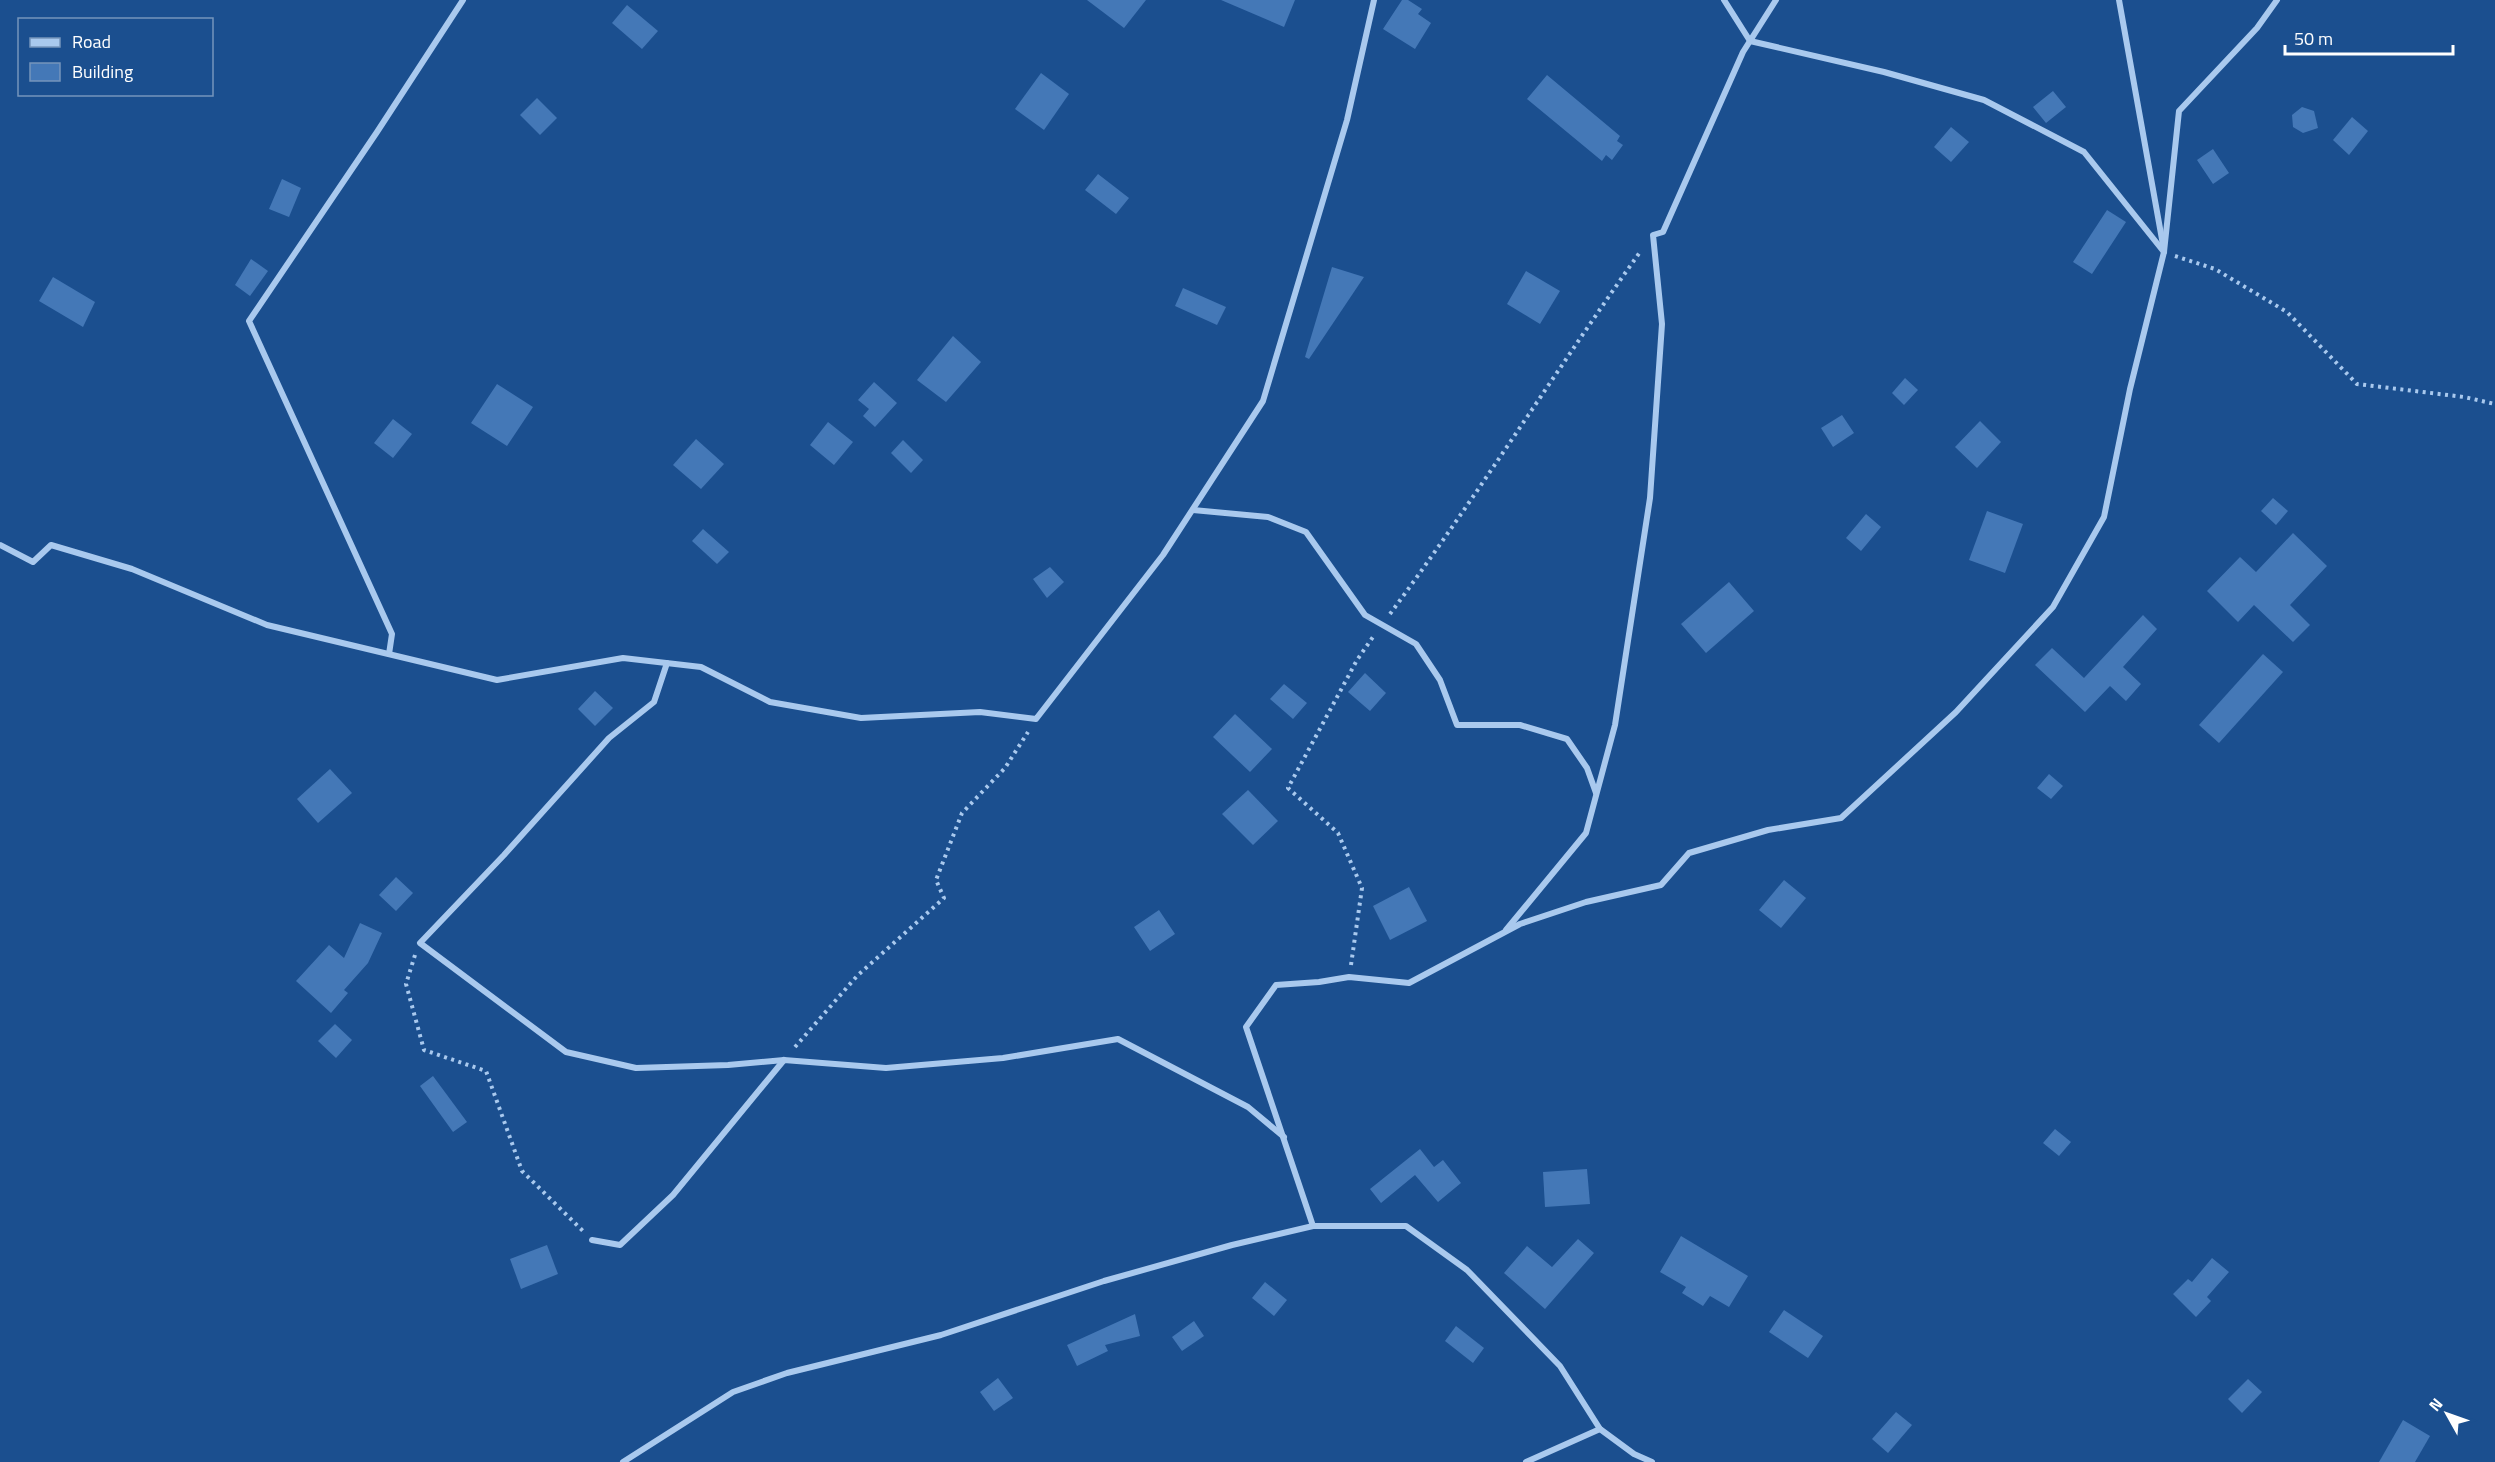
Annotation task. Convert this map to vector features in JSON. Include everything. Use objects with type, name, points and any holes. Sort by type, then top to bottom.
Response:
[{"type":"street","points":[[389,654],[392,634],[249,321],[463,0]]},
{"type":"street","points":[[0,545],[33,562],[51,546],[61,548],[132,569],[267,625],[496,680],[622,658],[701,667],[770,702],[861,718],[980,712],[1036,719],[1163,555],[1263,401],[1347,120],[1374,3],[1381,0]]},
{"type":"street","points":[[1724,0],[1750,41],[1884,72],[1984,100],[2084,152],[2164,252]]},
{"type":"street","points":[[1503,933],[1586,832],[1615,725],[1650,498],[1662,324],[1653,235],[1663,232],[1750,41],[1776,0]]},
{"type":"street","points":[[2120,0],[2164,252]]},
{"type":"street","points":[[1313,1226],[1246,1027],[1275,985],[1349,977],[1409,983],[1520,924],[1586,902],[1660,885],[1689,853],[1768,830],[1841,818],[1956,712],[2053,607],[2104,517],[2130,388],[2164,252],[2179,111],[2257,28],[2277,0]]},
{"type":"street","points":[[1192,510],[1268,517],[1306,532],[1365,615],[1416,644],[1440,680],[1457,725],[1520,725],[1567,739],[1587,768],[1596,794]]},
{"type":"street","points":[[667,663],[654,702],[609,738],[504,855],[420,943],[566,1052],[636,1068],[728,1065],[784,1060],[886,1068],[1003,1058],[1118,1039],[1248,1107],[1284,1138]]},
{"type":"street","points":[[592,1240],[620,1245],[673,1195],[784,1060]]},
{"type":"street","points":[[623,1462],[733,1392],[787,1373],[941,1335],[1104,1281],[1232,1245],[1313,1226],[1406,1226],[1415,1232],[1467,1270],[1560,1366],[1600,1430],[1634,1454],[1652,1462]]},
{"type":"street","points":[[1526,1462],[1600,1430]]},
{"type":"path","points":[[1349,977],[1362,888],[1338,833],[1288,788],[1357,660],[1454,527],[1579,338],[1653,235]]},
{"type":"path","points":[[2164,252],[2215,270],[2287,312],[2357,384],[2464,397],[2495,404]]},
{"type":"path","points":[[784,1060],[857,976],[944,898],[936,880],[962,813],[1005,768],[1036,719]]},
{"type":"path","points":[[420,943],[406,984],[424,1050],[486,1071],[522,1171],[592,1240]]},
{"type":"building","points":[[1087,0],[1146,0],[1124,28]]},
{"type":"building","points":[[1221,0],[1295,0],[1284,27]]},
{"type":"building","points":[[1402,0],[1408,0],[1422,9],[1418,14],[1431,23],[1415,49],[1383,29]]},
{"type":"building","points":[[627,5],[658,31],[642,49],[612,23]]},
{"type":"building","points":[[1041,73],[1069,94],[1044,130],[1015,109]]},
{"type":"building","points":[[1547,75],[1620,136],[1617,141],[1623,145],[1612,160],[1606,155],[1602,161],[1527,99]]},
{"type":"building","points":[[2053,91],[2066,107],[2046,123],[2033,107]]},
{"type":"building","points":[[537,98],[557,118],[540,135],[520,115]]},
{"type":"building","points":[[2302,107],[2314,111],[2318,128],[2303,133],[2293,127],[2292,115]]},
{"type":"building","points":[[2352,117],[2368,131],[2349,155],[2333,140]]},
{"type":"building","points":[[1951,127],[1969,142],[1951,162],[1934,147]]},
{"type":"building","points":[[2213,149],[2229,173],[2213,184],[2197,160]]},
{"type":"building","points":[[1098,174],[1129,198],[1116,214],[1085,190]]},
{"type":"building","points":[[282,179],[301,188],[289,217],[269,209]]},
{"type":"building","points":[[2107,210],[2126,222],[2092,274],[2073,262]]},
{"type":"building","points":[[251,259],[268,271],[250,296],[235,285]]},
{"type":"building","points":[[1332,267],[1364,277],[1309,359],[1305,357]]},
{"type":"building","points":[[1526,271],[1560,291],[1540,324],[1507,304]]},
{"type":"building","points":[[53,277],[95,302],[83,327],[39,301]]},
{"type":"building","points":[[1183,288],[1226,307],[1217,325],[1175,306]]},
{"type":"building","points":[[953,336],[981,362],[946,402],[917,380]]},
{"type":"building","points":[[1905,378],[1918,390],[1904,405],[1892,393]]},
{"type":"building","points":[[874,382],[897,403],[875,427],[863,416],[869,409],[858,400]]},
{"type":"building","points":[[497,384],[533,407],[507,446],[471,423]]},
{"type":"building","points":[[1842,415],[1854,433],[1833,447],[1821,428]]},
{"type":"building","points":[[393,419],[412,434],[393,458],[374,443]]},
{"type":"building","points":[[1980,421],[2001,442],[1977,468],[1955,447]]},
{"type":"building","points":[[828,422],[853,442],[834,465],[810,445]]},
{"type":"building","points":[[696,439],[724,464],[701,489],[673,465]]},
{"type":"building","points":[[903,440],[923,460],[911,473],[891,453]]},
{"type":"building","points":[[2273,498],[2288,511],[2276,525],[2261,511]]},
{"type":"building","points":[[1987,511],[2023,524],[2005,573],[1969,560]]},
{"type":"building","points":[[1866,514],[1881,527],[1861,551],[1846,538]]},
{"type":"building","points":[[703,529],[729,552],[717,564],[692,541]]},
{"type":"building","points":[[2293,533],[2327,566],[2290,605],[2310,625],[2293,642],[2254,605],[2238,622],[2207,591],[2240,557],[2256,572]]},
{"type":"building","points":[[1050,567],[1064,582],[1047,598],[1033,579]]},
{"type":"building","points":[[1729,582],[1754,611],[1706,653],[1681,624]]},
{"type":"building","points":[[2143,615],[2157,629],[2123,667],[2141,684],[2126,701],[2110,686],[2085,712],[2035,665],[2052,648],[2084,678]]},
{"type":"building","points":[[2263,654],[2283,672],[2219,743],[2199,725]]},
{"type":"building","points":[[1365,673],[1386,693],[1370,711],[1348,692]]},
{"type":"building","points":[[1284,684],[1307,703],[1293,719],[1270,699]]},
{"type":"building","points":[[595,691],[613,708],[595,726],[578,709]]},
{"type":"building","points":[[1235,714],[1272,749],[1250,772],[1213,737]]},
{"type":"building","points":[[330,769],[352,793],[318,823],[297,799]]},
{"type":"building","points":[[2049,774],[2063,786],[2051,799],[2037,788]]},
{"type":"building","points":[[1248,790],[1278,821],[1253,845],[1222,814]]},
{"type":"building","points":[[396,877],[413,893],[396,911],[379,895]]},
{"type":"building","points":[[1784,880],[1806,898],[1781,928],[1759,910]]},
{"type":"building","points":[[1409,887],[1427,921],[1390,940],[1373,906]]},
{"type":"building","points":[[1159,910],[1175,934],[1150,951],[1134,927]]},
{"type":"building","points":[[360,923],[382,933],[368,963],[344,990],[348,993],[331,1013],[296,981],[329,945],[344,958]]},
{"type":"building","points":[[335,1024],[352,1040],[336,1058],[318,1041]]},
{"type":"building","points":[[433,1076],[467,1122],[453,1132],[420,1086]]},
{"type":"building","points":[[2055,1129],[2071,1142],[2059,1156],[2043,1143]]},
{"type":"building","points":[[1420,1149],[1434,1167],[1443,1160],[1461,1183],[1438,1202],[1415,1175],[1381,1203],[1370,1189]]},
{"type":"building","points":[[1587,1169],[1590,1204],[1545,1207],[1543,1172]]},
{"type":"building","points":[[1681,1236],[1748,1276],[1729,1307],[1710,1296],[1703,1306],[1682,1293],[1686,1287],[1660,1272]]},
{"type":"building","points":[[1578,1239],[1594,1253],[1545,1309],[1504,1273],[1527,1246],[1552,1267]]},
{"type":"building","points":[[547,1245],[558,1274],[521,1289],[510,1259]]},
{"type":"building","points":[[2212,1258],[2229,1272],[2207,1297],[2211,1301],[2196,1317],[2173,1294],[2188,1279],[2192,1282]]},
{"type":"building","points":[[1265,1282],[1287,1300],[1274,1316],[1252,1298]]},
{"type":"building","points":[[1784,1310],[1823,1336],[1808,1358],[1769,1332]]},
{"type":"building","points":[[1135,1314],[1140,1336],[1105,1345],[1108,1351],[1077,1366],[1067,1345]]},
{"type":"building","points":[[1194,1321],[1204,1336],[1182,1351],[1172,1337]]},
{"type":"building","points":[[1456,1326],[1484,1348],[1473,1363],[1445,1341]]},
{"type":"building","points":[[998,1378],[1013,1398],[994,1411],[980,1392]]},
{"type":"building","points":[[2248,1379],[2262,1392],[2242,1413],[2228,1399]]},
{"type":"building","points":[[1896,1412],[1912,1425],[1888,1453],[1872,1439]]},
{"type":"building","points":[[2403,1420],[2430,1436],[2415,1462],[2379,1462]]}]
